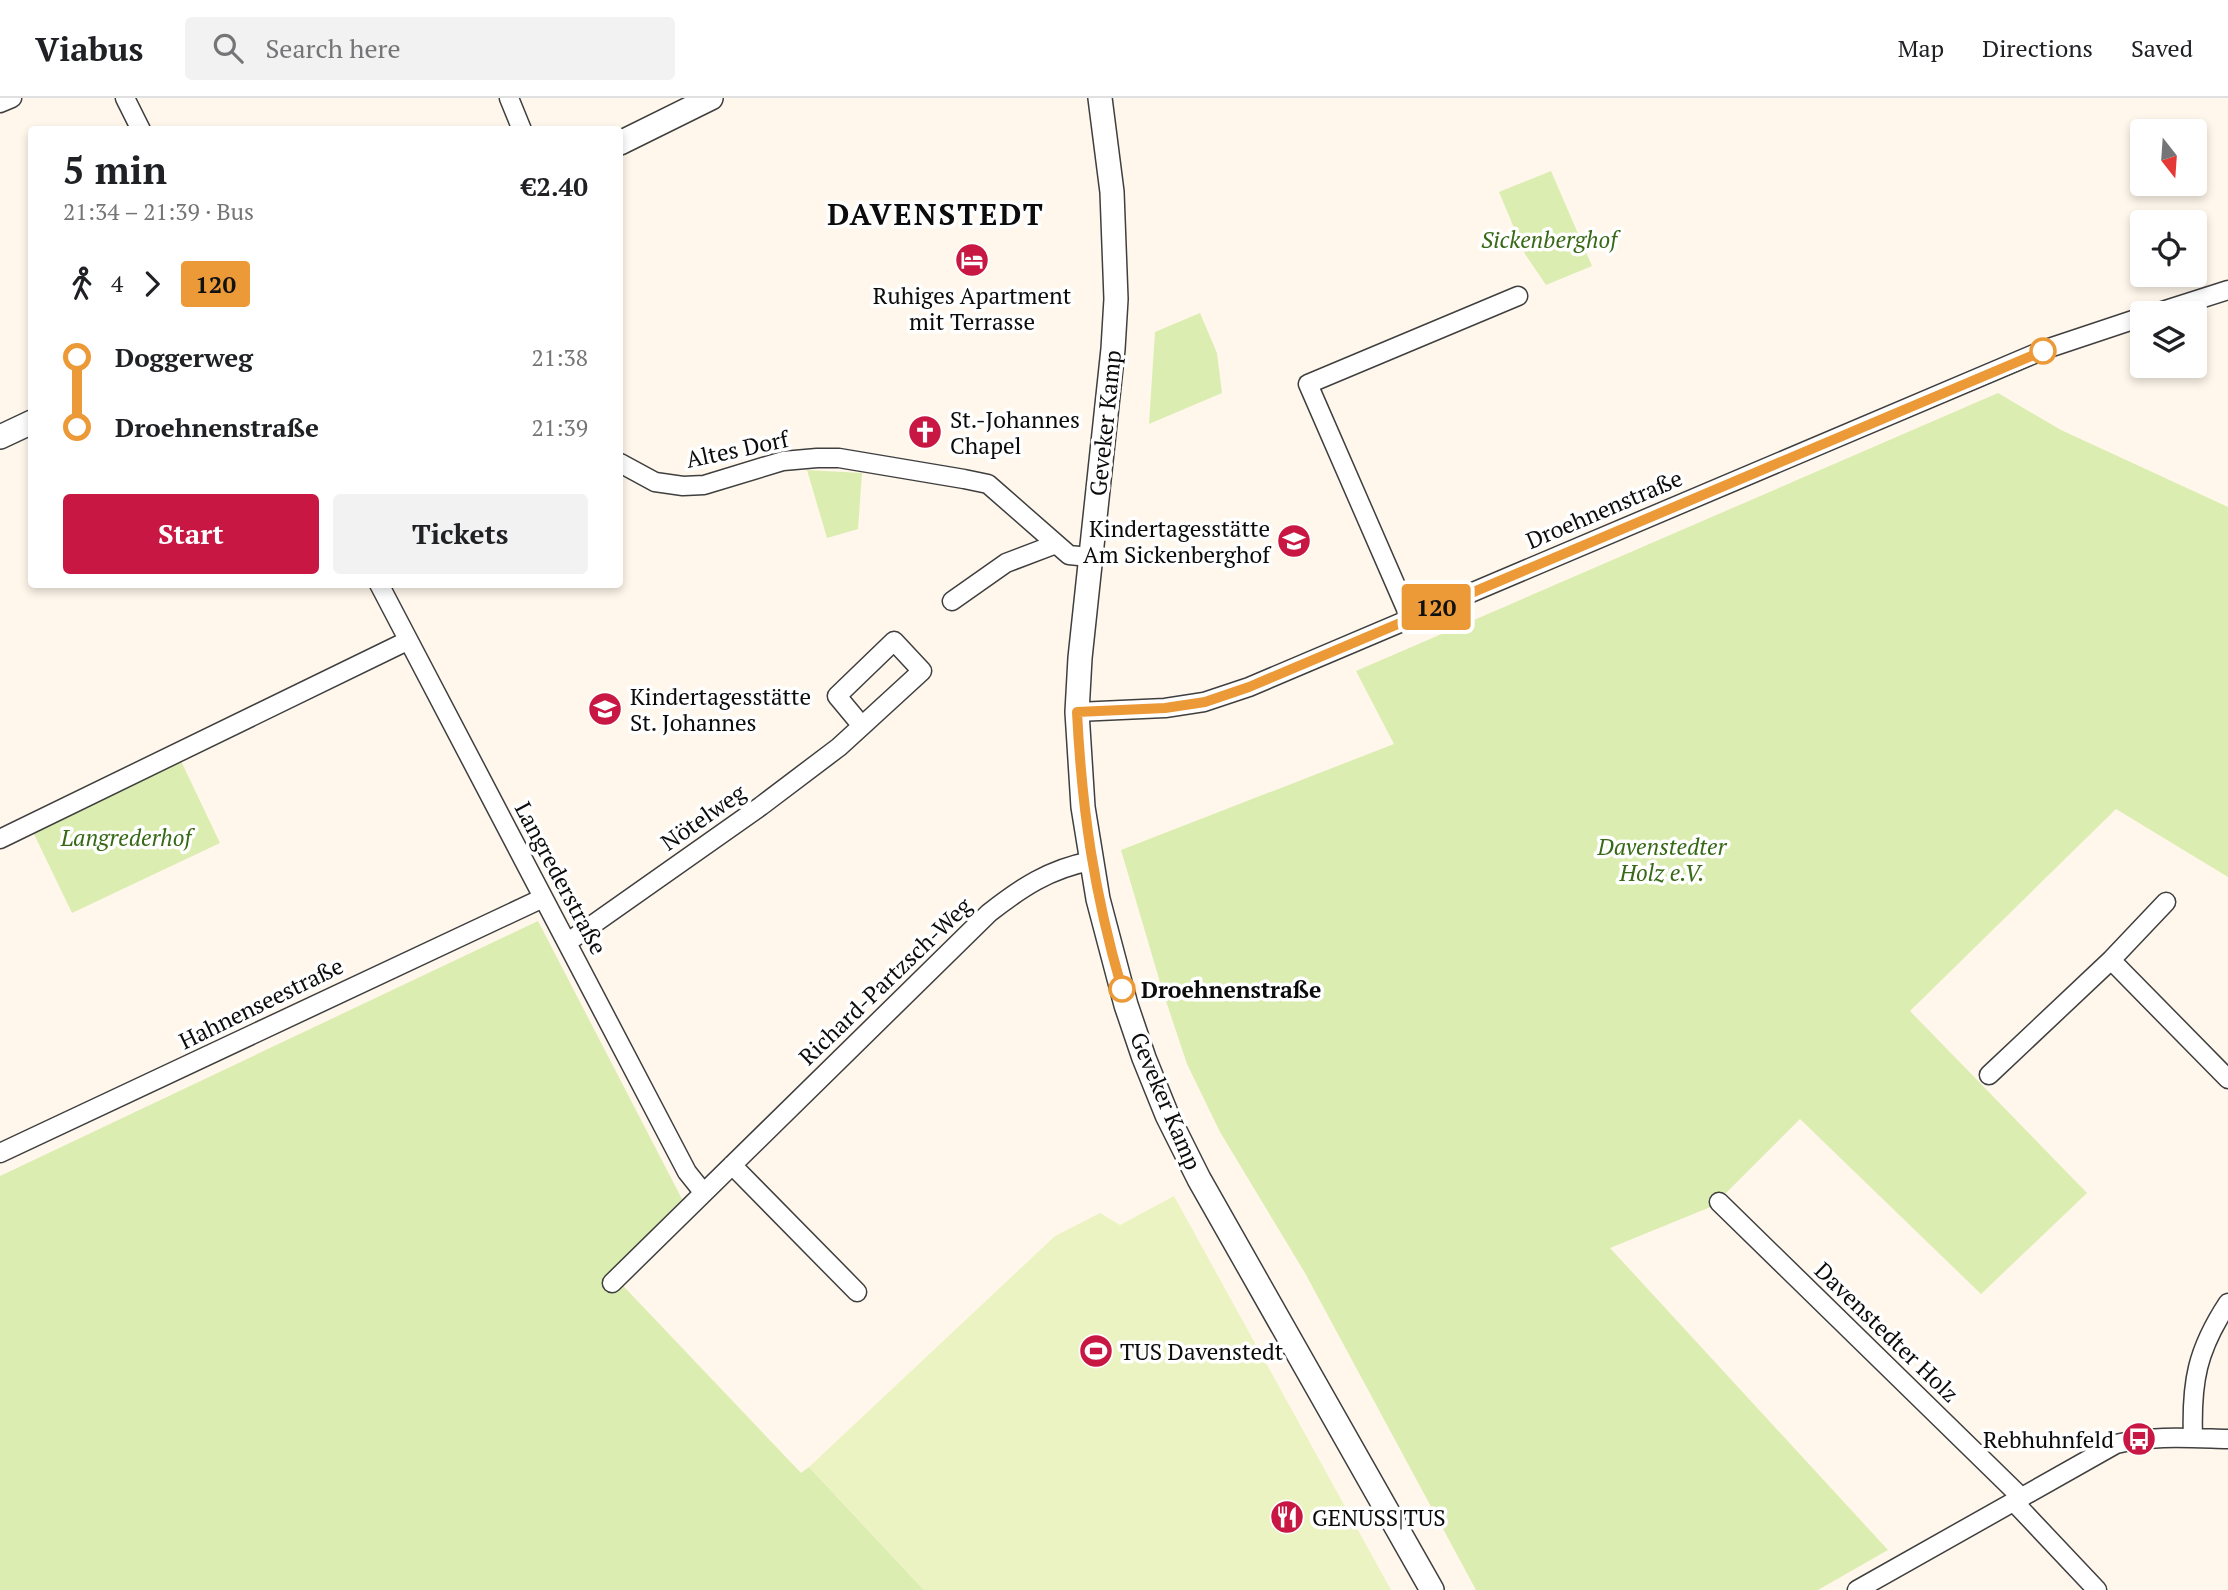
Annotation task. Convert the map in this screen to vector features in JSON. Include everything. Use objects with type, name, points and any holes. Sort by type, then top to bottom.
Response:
[{"type":"street","points":[[0,103],[12,98]]},
{"type":"street","points":[[125,98],[139,126]]},
{"type":"street","points":[[509,98],[520,126]]},
{"type":"street","points":[[623,142],[711,98]]},
{"type":"street","name":"Geveker Kamp","points":[[1100,98],[1112,192],[1116,299],[1112,361],[1089,557],[1077,712],[1082,797],[1091,861],[1111,951],[1143,1058],[1167,1115],[1199,1179],[1433,1590]]},
{"type":"street","points":[[2194,301],[2228,290]]},
{"type":"street","points":[[1409,618],[1308,384],[1518,296]]},
{"type":"street","name":"Droehnenstraße","points":[[1077,712],[1165,708],[1205,702],[1249,687],[2046,349],[2130,321]]},
{"type":"street","points":[[0,437],[28,424]]},
{"type":"street","name":"Altes Dorf","points":[[623,465],[655,482],[683,486],[704,485],[783,461],[817,458],[839,458],[964,479],[988,484],[1069,555],[1089,557]]},
{"type":"street","points":[[952,601],[1006,563],[1056,544]]},
{"type":"street","name":"Langrederstraße","points":[[381,588],[687,1172],[703,1192]]},
{"type":"street","points":[[0,839],[407,641]]},
{"type":"street","name":"Nötelweg","points":[[568,942],[761,806],[839,747],[862,726],[922,671],[894,641],[837,696],[862,726]]},
{"type":"street","name":"Richard-Partzsch-Weg","points":[[611,1283],[989,914],[1023,886],[1067,865],[1091,861]]},
{"type":"street","name":"Hahnenseestraße","points":[[0,1153],[543,898]]},
{"type":"street","points":[[1989,1075],[2111,960],[2166,902]]},
{"type":"street","points":[[2111,960],[2228,1079]]},
{"type":"street","points":[[732,1165],[857,1292]]},
{"type":"street","name":"Davenstedter Holz","points":[[1719,1202],[2018,1500]]},
{"type":"street","points":[[2193,1438],[2192,1405],[2197,1363],[2212,1326],[2228,1303]]},
{"type":"street","points":[[1857,1590],[2116,1444],[2162,1437],[2228,1439]]},
{"type":"street","points":[[2018,1500],[2097,1590]]},
{"type":"green space","name":"Sickenberghof","points":[[1551,171],[1592,266],[1546,285],[1525,254],[1499,192]]},
{"type":"green space","points":[[1200,313],[1217,353],[1222,393],[1149,424],[1155,332]]},
{"type":"green space","name":"Davenstedter Holz e.V.","points":[[1998,393],[2061,430],[2228,507],[2228,877],[2116,809],[1910,1011],[2087,1193],[1981,1294],[1800,1119],[1713,1206],[1610,1248],[1888,1550],[1818,1590],[1476,1590],[1305,1273],[1220,1132],[1187,1064],[1121,850],[1394,744],[1356,671]]},
{"type":"green space","points":[[807,470],[862,473],[858,529],[827,538]]},
{"type":"green space","name":"Langrederhof","points":[[181,761],[220,843],[72,913],[33,832]]},
{"type":"green space","points":[[538,921],[682,1199],[610,1272],[801,1473],[809,1467],[924,1590],[0,1590],[0,1176]]},
{"type":"green space","name":"TUS Davenstedt","points":[[1174,1196],[1391,1590],[924,1590],[809,1467],[1055,1236],[1100,1213],[1120,1225]]},
{"type":"bus line","name":"120","points":[[1122,989],[1098,899],[1091,861],[1083,807],[1077,712],[1165,708],[1205,702],[1249,687],[2043,351]]},
{"type":"place","name":"Ruhiges Apartment mit Terrasse","points":[[972,260]]},
{"type":"place","name":"St.-Johannes Chapel","points":[[925,432]]},
{"type":"place","name":"Kindertagesstätte Am Sickenberghof","points":[[1294,541]]},
{"type":"place","name":"Kindertagesstätte St. Johannes","points":[[605,709]]},
{"type":"place","name":"Droehnenstraße","points":[[1122,989]]},
{"type":"place","name":"TUS Davenstedt","points":[[1096,1351]]},
{"type":"place","name":"Rebhuhnfeld","points":[[2139,1439]]},
{"type":"place","name":"GENUSS|TUS","points":[[1287,1517]]},
{"type":"district","name":"DAVENSTEDT","points":[[936,214]]}]
